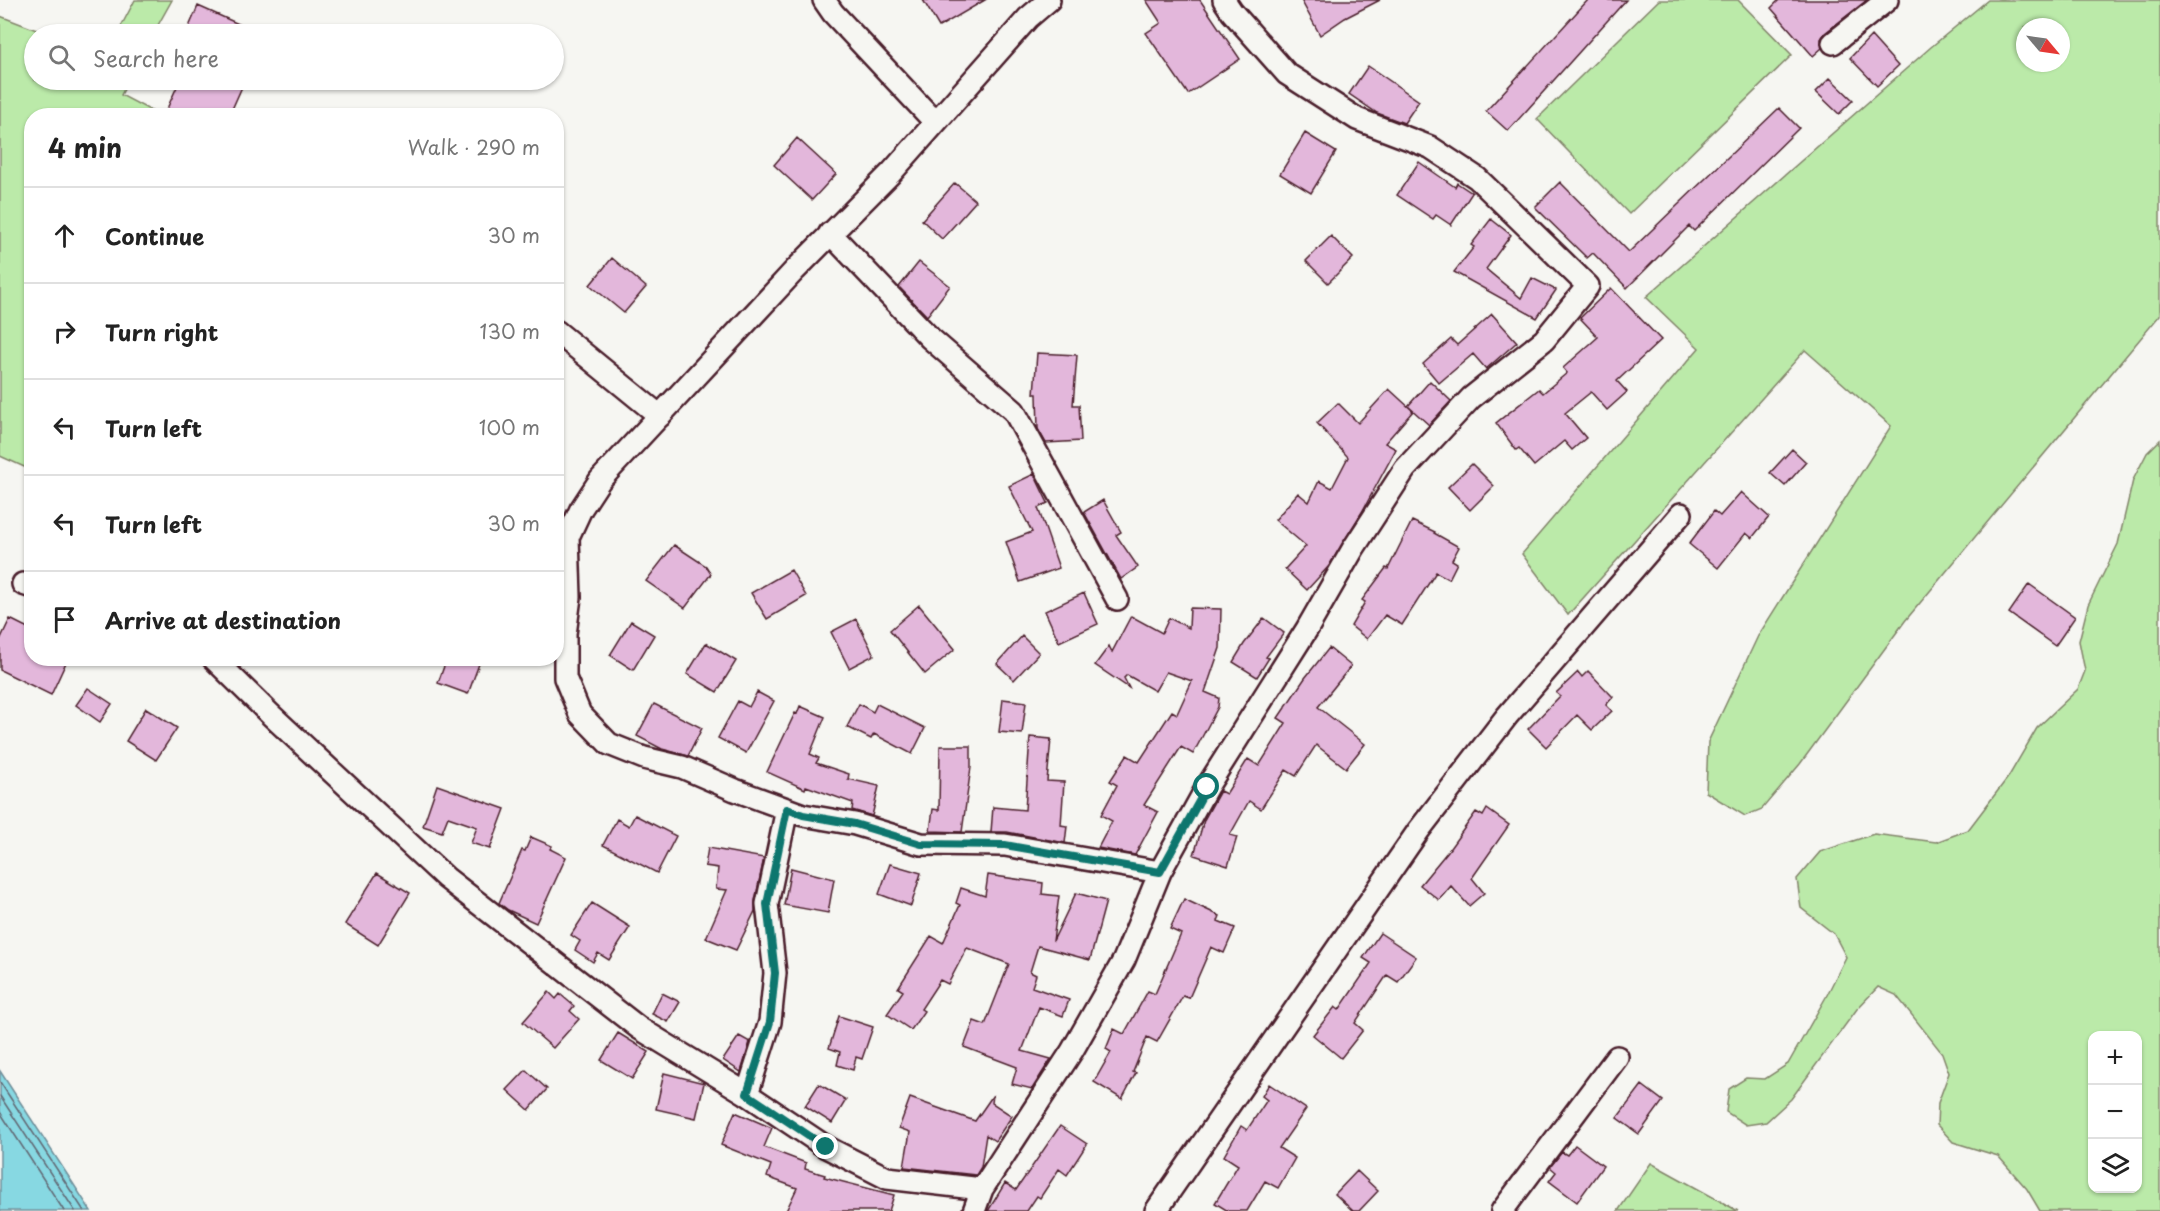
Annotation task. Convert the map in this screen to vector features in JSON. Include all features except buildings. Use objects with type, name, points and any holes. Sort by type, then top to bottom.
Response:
[{"type":"street","points":[[824,0],[833,13],[935,122]]},
{"type":"street","points":[[1049,0],[1028,18],[891,172],[830,233],[600,480],[581,509],[568,537],[570,597],[565,634],[565,678],[580,714],[609,744],[644,758],[682,767],[735,790],[803,815],[855,824],[921,844],[1005,845],[1160,872]]},
{"type":"street","points":[[974,1211],[982,1189],[1072,1051],[1124,960],[1160,872],[1207,787],[1307,629],[1353,549],[1406,469],[1471,398],[1544,340],[1587,286],[1477,178],[1430,147],[1357,119],[1287,74],[1224,0]]},
{"type":"street","points":[[1833,43],[1887,0]]},
{"type":"street","points":[[830,233],[930,338],[1014,411],[1117,599]]},
{"type":"street","points":[[564,338],[660,416]]},
{"type":"street","points":[[1156,1211],[1419,830],[1508,716],[1681,514]]},
{"type":"street","points":[[221,666],[446,878],[639,1028],[747,1094],[826,1147],[887,1178],[982,1189]]},
{"type":"street","points":[[747,1094],[770,1022],[775,973],[767,904],[787,809]]},
{"type":"street","points":[[1502,1211],[1617,1057]]},
{"type":"green space","points":[[135,0],[172,0],[159,24],[122,24]]},
{"type":"green space","points":[[1659,0],[1738,0],[1792,55],[1629,214],[1537,119]]},
{"type":"green space","points":[[1988,0],[2160,0],[2160,315],[1905,621],[1800,764],[1762,809],[1745,816],[1706,792],[1708,742],[1758,636],[1891,426],[1805,350],[1568,615],[1522,554],[1699,348],[1646,297],[1931,47]]},
{"type":"green space","points":[[0,16],[24,25],[24,90],[124,90],[121,95],[146,108],[24,108],[24,467],[0,456]]},
{"type":"green space","points":[[2160,440],[2160,1211],[2040,1211],[2027,1189],[1998,1156],[1953,1142],[1937,1125],[1938,1103],[1949,1073],[1942,1053],[1896,995],[1878,987],[1857,1009],[1791,1099],[1766,1122],[1746,1125],[1726,1112],[1729,1089],[1746,1078],[1765,1079],[1788,1064],[1846,957],[1834,934],[1801,908],[1797,879],[1820,852],[1874,834],[1936,842],[1968,830],[2009,776],[2037,728],[2078,689],[2085,671],[2079,641],[2088,605],[2118,544],[2133,480],[2147,453]]},
{"type":"green space","points":[[1651,1163],[1738,1211],[1618,1211]]},
{"type":"water","points":[[0,1071],[91,1211],[0,1211]]},
{"type":"route","points":[[826,1147],[747,1094],[770,1022],[775,973],[767,904],[787,809],[803,815],[855,824],[921,844],[1005,845],[1160,872],[1207,787]]}]
